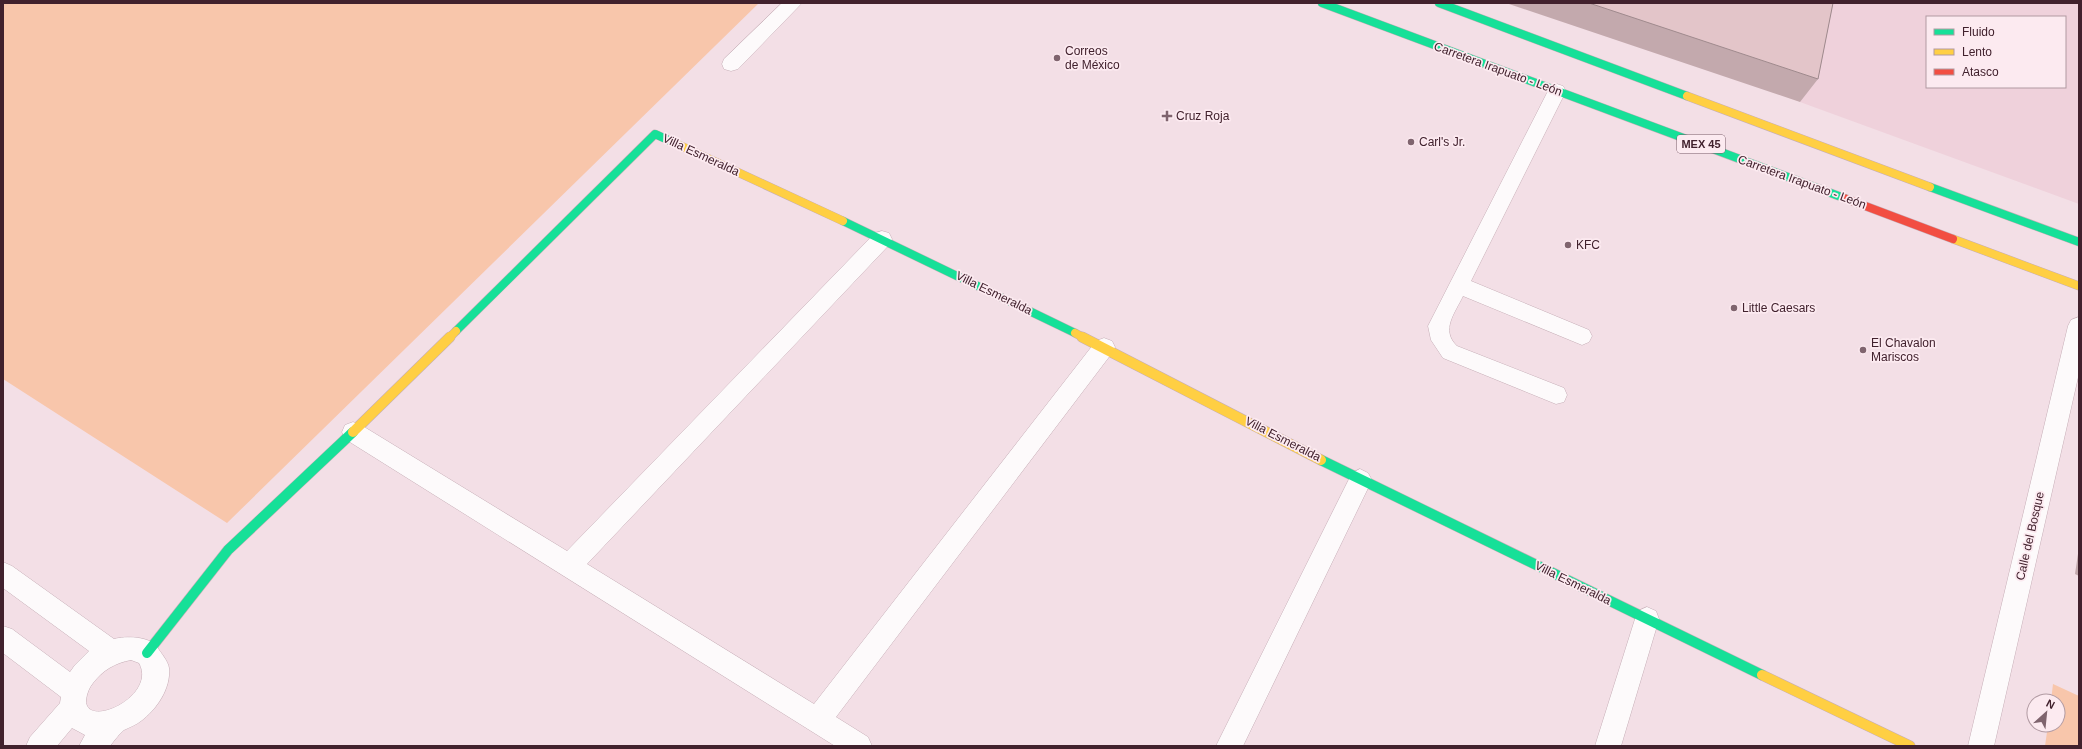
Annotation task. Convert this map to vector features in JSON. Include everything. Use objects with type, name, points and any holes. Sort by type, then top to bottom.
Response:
[{"type":"main road","name":"Carretera Irapuato - León","points":[[1322,3],[2079,286]]},
{"type":"main road","points":[[1439,3],[2079,242]]},
{"type":"main road","name":"Villa Esmeralda","points":[[353,432],[655,134],[882,239],[1104,347],[1360,480],[1910,746]]},
{"type":"main road","points":[[148,653],[228,550],[353,432]]},
{"type":"street","points":[[731,64],[793,3]]},
{"type":"street","points":[[569,566],[882,239]]},
{"type":"street","name":"Calle del Bosque","points":[[1982,746],[2079,326]]},
{"type":"street","points":[[818,720],[1104,347]]},
{"type":"street","points":[[353,432],[859,746]]},
{"type":"street","points":[[1229,746],[1360,480]]},
{"type":"street","points":[[3,574],[111,652]]},
{"type":"street","points":[[1608,746],[1647,619]]},
{"type":"street","points":[[3,638],[74,700],[81,720],[95,725],[114,722]]},
{"type":"street","points":[[39,746],[74,700],[87,669],[111,652],[131,648],[148,653],[156,668],[153,689],[137,709],[114,722],[92,746]]},
{"type":"lane","points":[[1556,394],[1450,352],[1445,348],[1438,336],[1438,326],[1557,91]]},
{"type":"lane","points":[[1458,285],[1582,336]]},
{"type":"shaded area","points":[[3,3],[759,3],[227,523],[3,379]]},
{"type":"shaded area","points":[[1820,3],[2079,3],[2079,204],[1800,102]]},
{"type":"shaded area","points":[[2053,684],[2079,696],[2079,746],[2045,746],[2047,733],[2066,733],[2066,693],[2052,693]]},
{"type":"building","points":[[1589,3],[1833,3],[1818,79]]},
{"type":"traffic: fast","points":[[1322,3],[1844,198]]},
{"type":"traffic: fast","points":[[1439,3],[1687,96]]},
{"type":"traffic: fast","points":[[456,331],[655,134],[679,145]]},
{"type":"traffic: fast","points":[[1930,187],[2079,242]]},
{"type":"traffic: fast","points":[[843,221],[1075,333]]},
{"type":"traffic: fast","points":[[147,653],[228,550],[353,432]]},
{"type":"traffic: fast","points":[[1321,460],[1762,675]]},
{"type":"traffic: slow","points":[[1687,96],[1930,187]]},
{"type":"traffic: slow","points":[[679,145],[843,221]]},
{"type":"traffic: slow","points":[[1953,239],[2079,286]]},
{"type":"traffic: slow","points":[[353,432],[456,331]]},
{"type":"traffic: slow","points":[[1075,333],[1321,460]]},
{"type":"traffic: slow","points":[[1762,675],[1910,746]]},
{"type":"traffic: jam","points":[[1844,198],[1953,239]]},
{"type":"place","name":"Correos de México","points":[[1057,58]]},
{"type":"place","name":"Cruz Roja","points":[[1167,116]]},
{"type":"place","name":"Carl's Jr.","points":[[1411,142]]},
{"type":"place","name":"KFC","points":[[1568,245]]},
{"type":"place","name":"Little Caesars","points":[[1734,308]]},
{"type":"place","name":"El Chavalon Mariscos","points":[[1863,350]]}]
